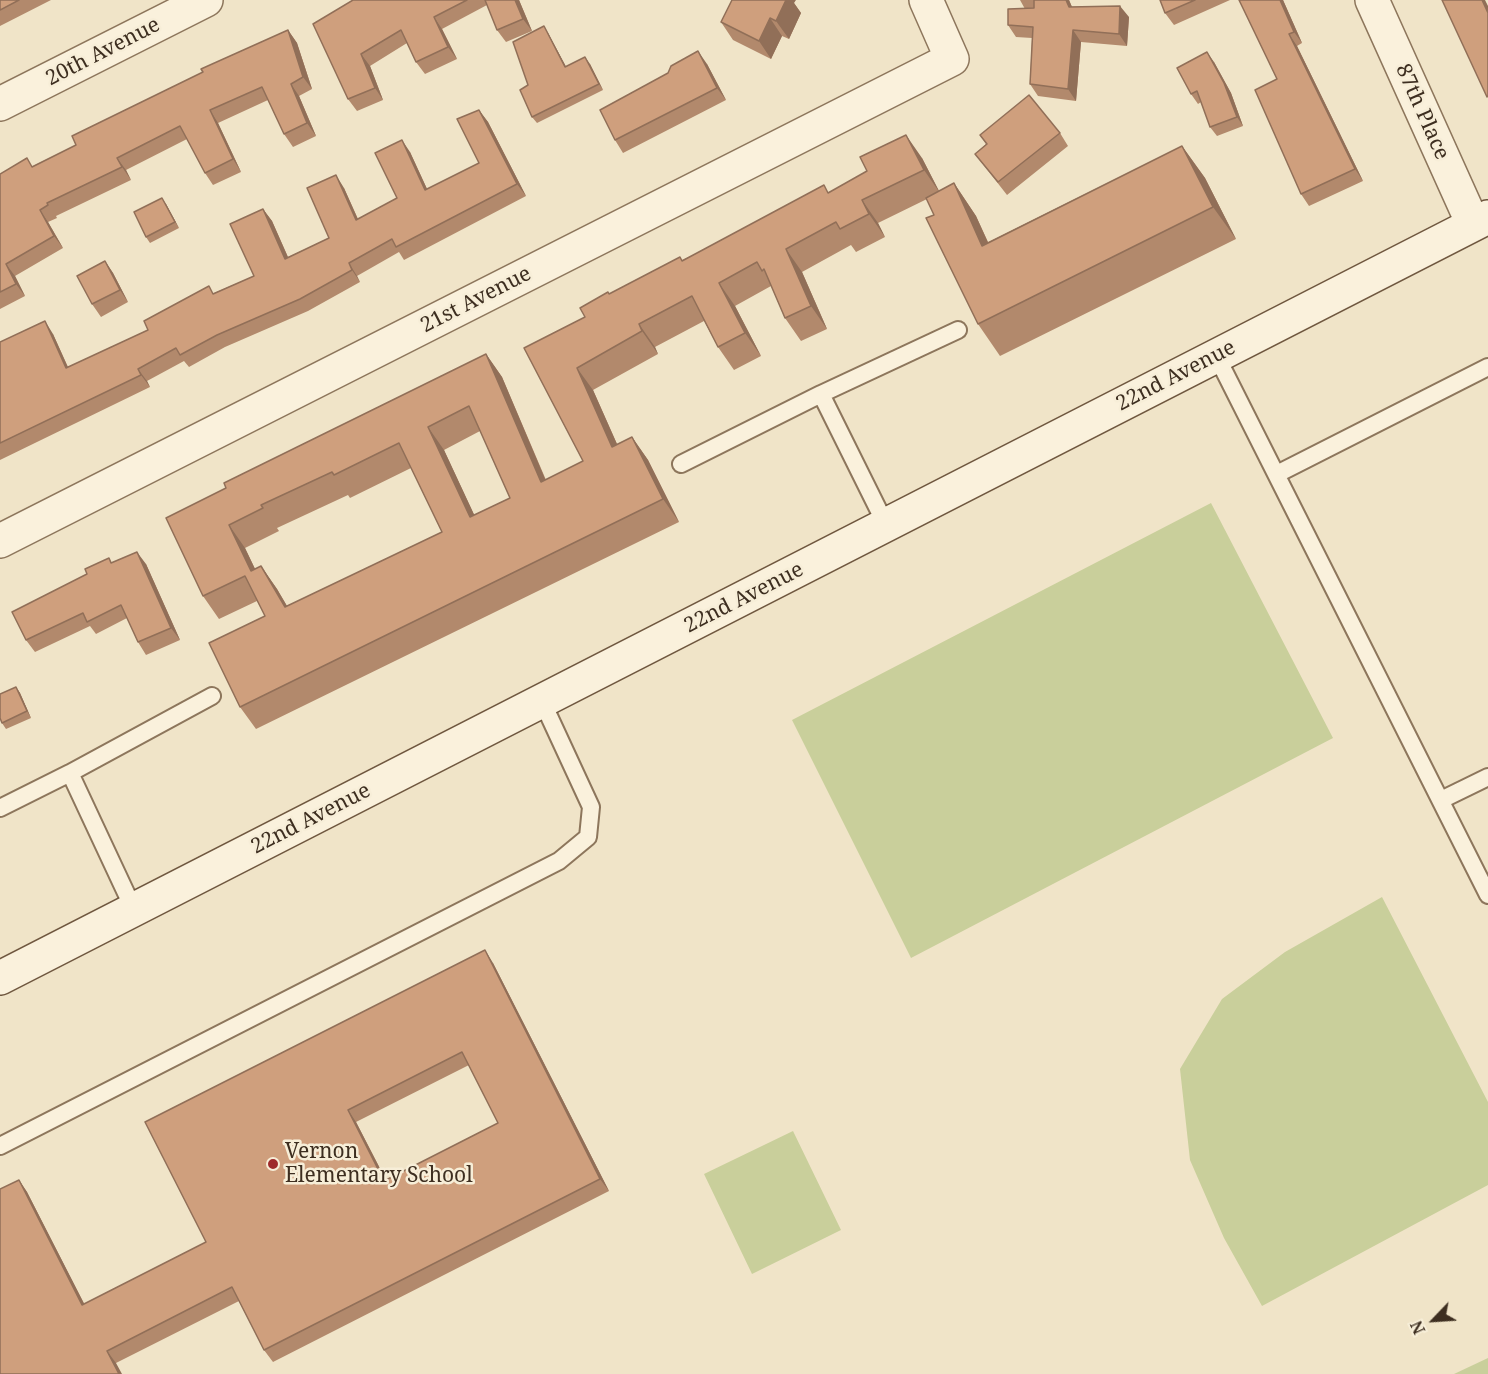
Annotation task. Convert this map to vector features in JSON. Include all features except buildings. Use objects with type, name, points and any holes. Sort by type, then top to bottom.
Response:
[{"type":"street","name":"20th Avenue","points":[[0,104],[206,0]]},
{"type":"street","name":"21st Avenue","points":[[0,541],[952,59],[926,0]]},
{"type":"street","name":"87th Place","points":[[1372,0],[1480,220]]},
{"type":"street","name":"22nd Avenue","points":[[0,978],[1480,220]]},
{"type":"lane","points":[[681,464],[821,394],[958,330]]},
{"type":"lane","points":[[1216,355],[1488,895]]},
{"type":"lane","points":[[1277,474],[1488,367]]},
{"type":"lane","points":[[821,394],[886,525]]},
{"type":"lane","points":[[0,808],[212,696]]},
{"type":"lane","points":[[0,1146],[559,861],[588,837],[591,807],[542,701]]},
{"type":"lane","points":[[70,772],[134,910]]},
{"type":"lane","points":[[1441,801],[1488,777]]},
{"type":"green space","points":[[1211,503],[1333,738],[911,958],[792,720]]},
{"type":"green space","points":[[1382,897],[1488,1102],[1488,1185],[1262,1306],[1224,1238],[1190,1160],[1180,1069],[1222,999],[1285,952]]},
{"type":"green space","points":[[793,1131],[841,1230],[752,1274],[704,1174]]},
{"type":"green space","points":[[1488,1358],[1488,1374],[1454,1374]]},
{"type":"place","name":"Vernon Elementary School","points":[[273,1164]]}]
